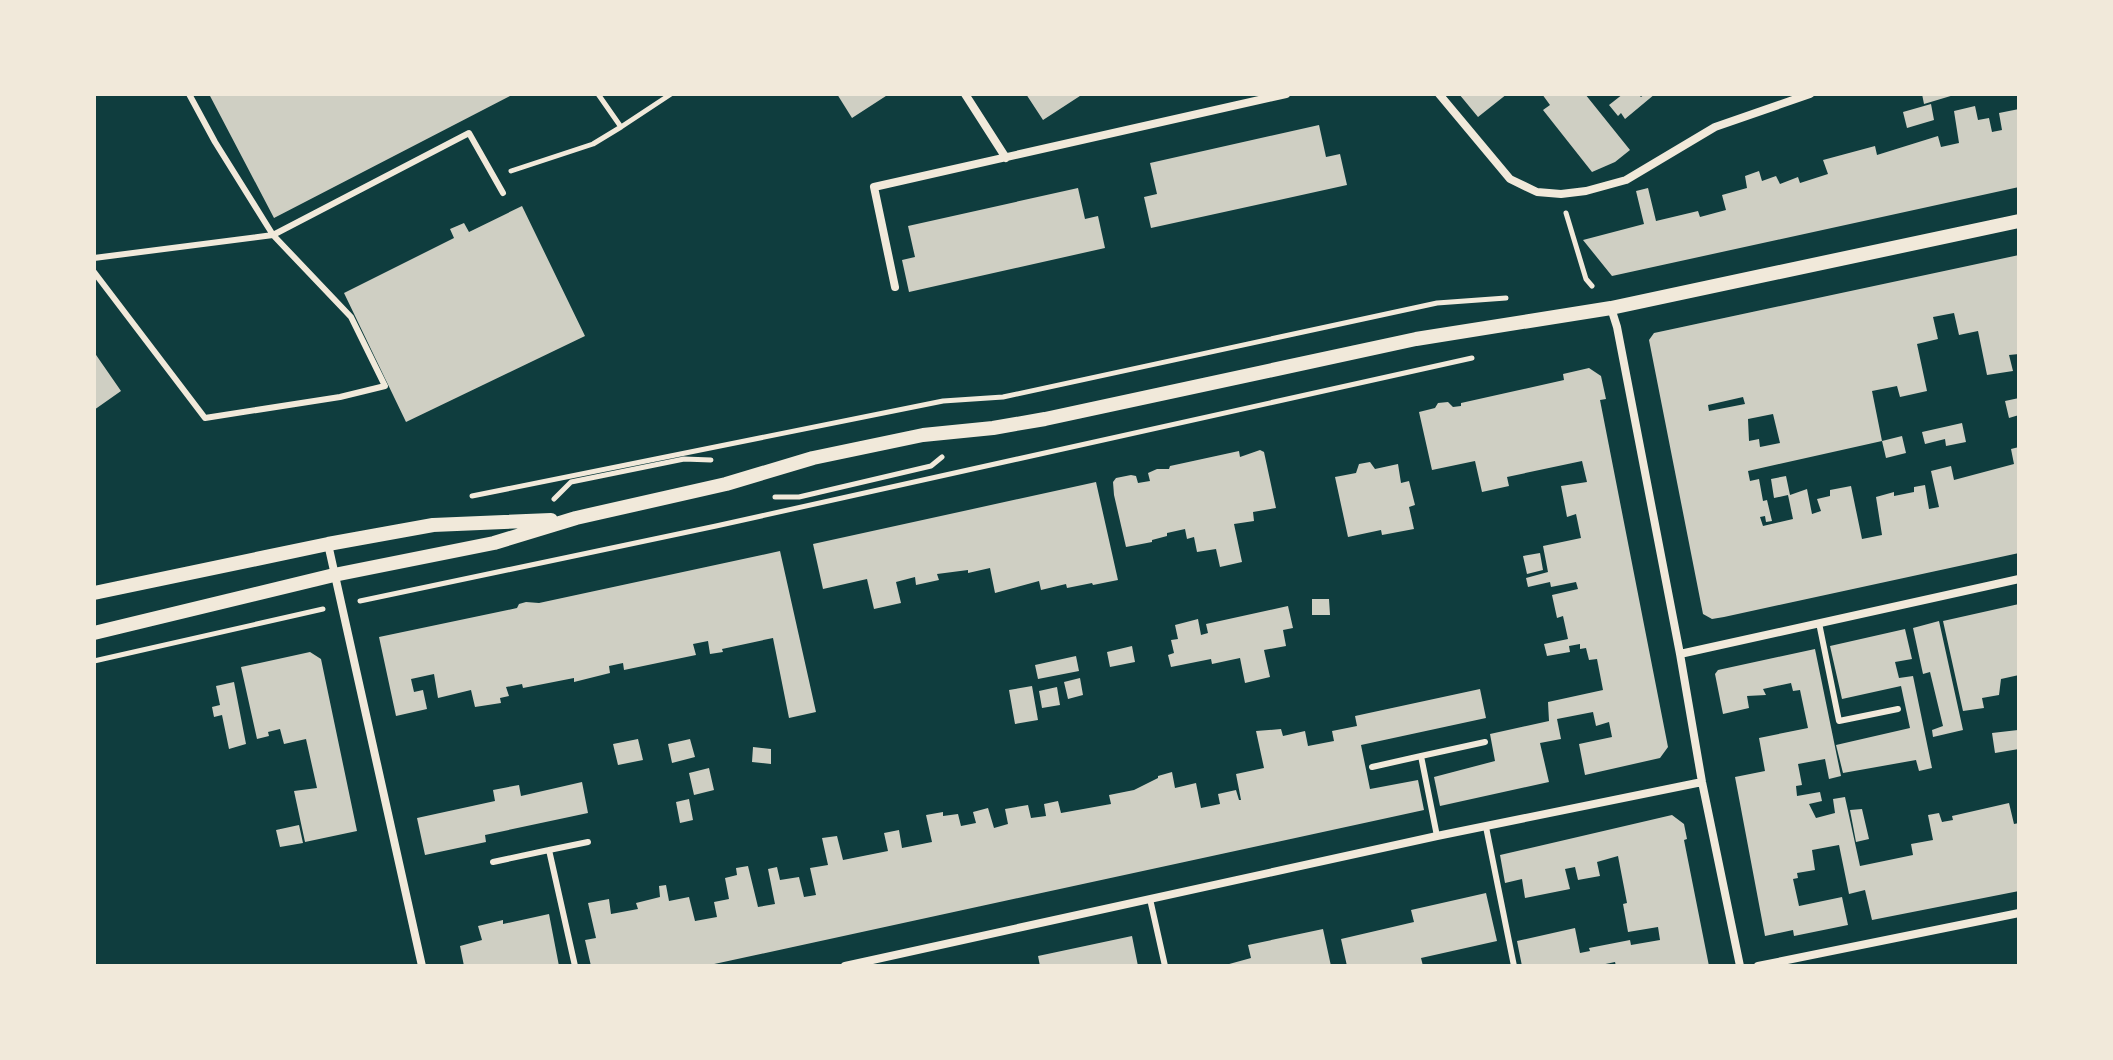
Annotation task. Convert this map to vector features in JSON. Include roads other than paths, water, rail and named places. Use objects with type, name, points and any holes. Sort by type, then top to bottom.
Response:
[{"type":"street","points":[[965,94],[1006,158]]},
{"type":"street","points":[[895,287],[874,187],[1286,94]]},
{"type":"street","points":[[1439,94],[1510,179],[1537,192],[1561,194],[1626,180],[1715,127],[1810,94]]},
{"type":"street","points":[[94,633],[334,575],[494,543],[576,518],[726,484],[778,467],[892,441],[1033,422],[1429,336],[1611,308],[2019,221]]},
{"type":"street","points":[[1611,308],[1740,966]]},
{"type":"street","points":[[94,593],[433,525],[576,518]]},
{"type":"street","points":[[328,544],[422,966]]},
{"type":"street","points":[[1680,654],[2019,579]]},
{"type":"street","points":[[845,966],[1437,836],[1702,782]]},
{"type":"street","points":[[1758,966],[2019,913]]},
{"type":"lane","points":[[94,272],[205,418],[340,397],[385,386],[351,317],[273,235],[189,94]]},
{"type":"lane","points":[[94,258],[273,235],[469,133],[503,193]]},
{"type":"lane","points":[[1819,623],[1839,721],[1898,709]]},
{"type":"lane","points":[[1372,767],[1485,742]]},
{"type":"lane","points":[[1421,756],[1437,836]]},
{"type":"lane","points":[[1486,827],[1514,966]]},
{"type":"lane","points":[[493,862],[588,842]]},
{"type":"lane","points":[[549,850],[575,966]]},
{"type":"lane","points":[[1150,899],[1165,966]]}]
